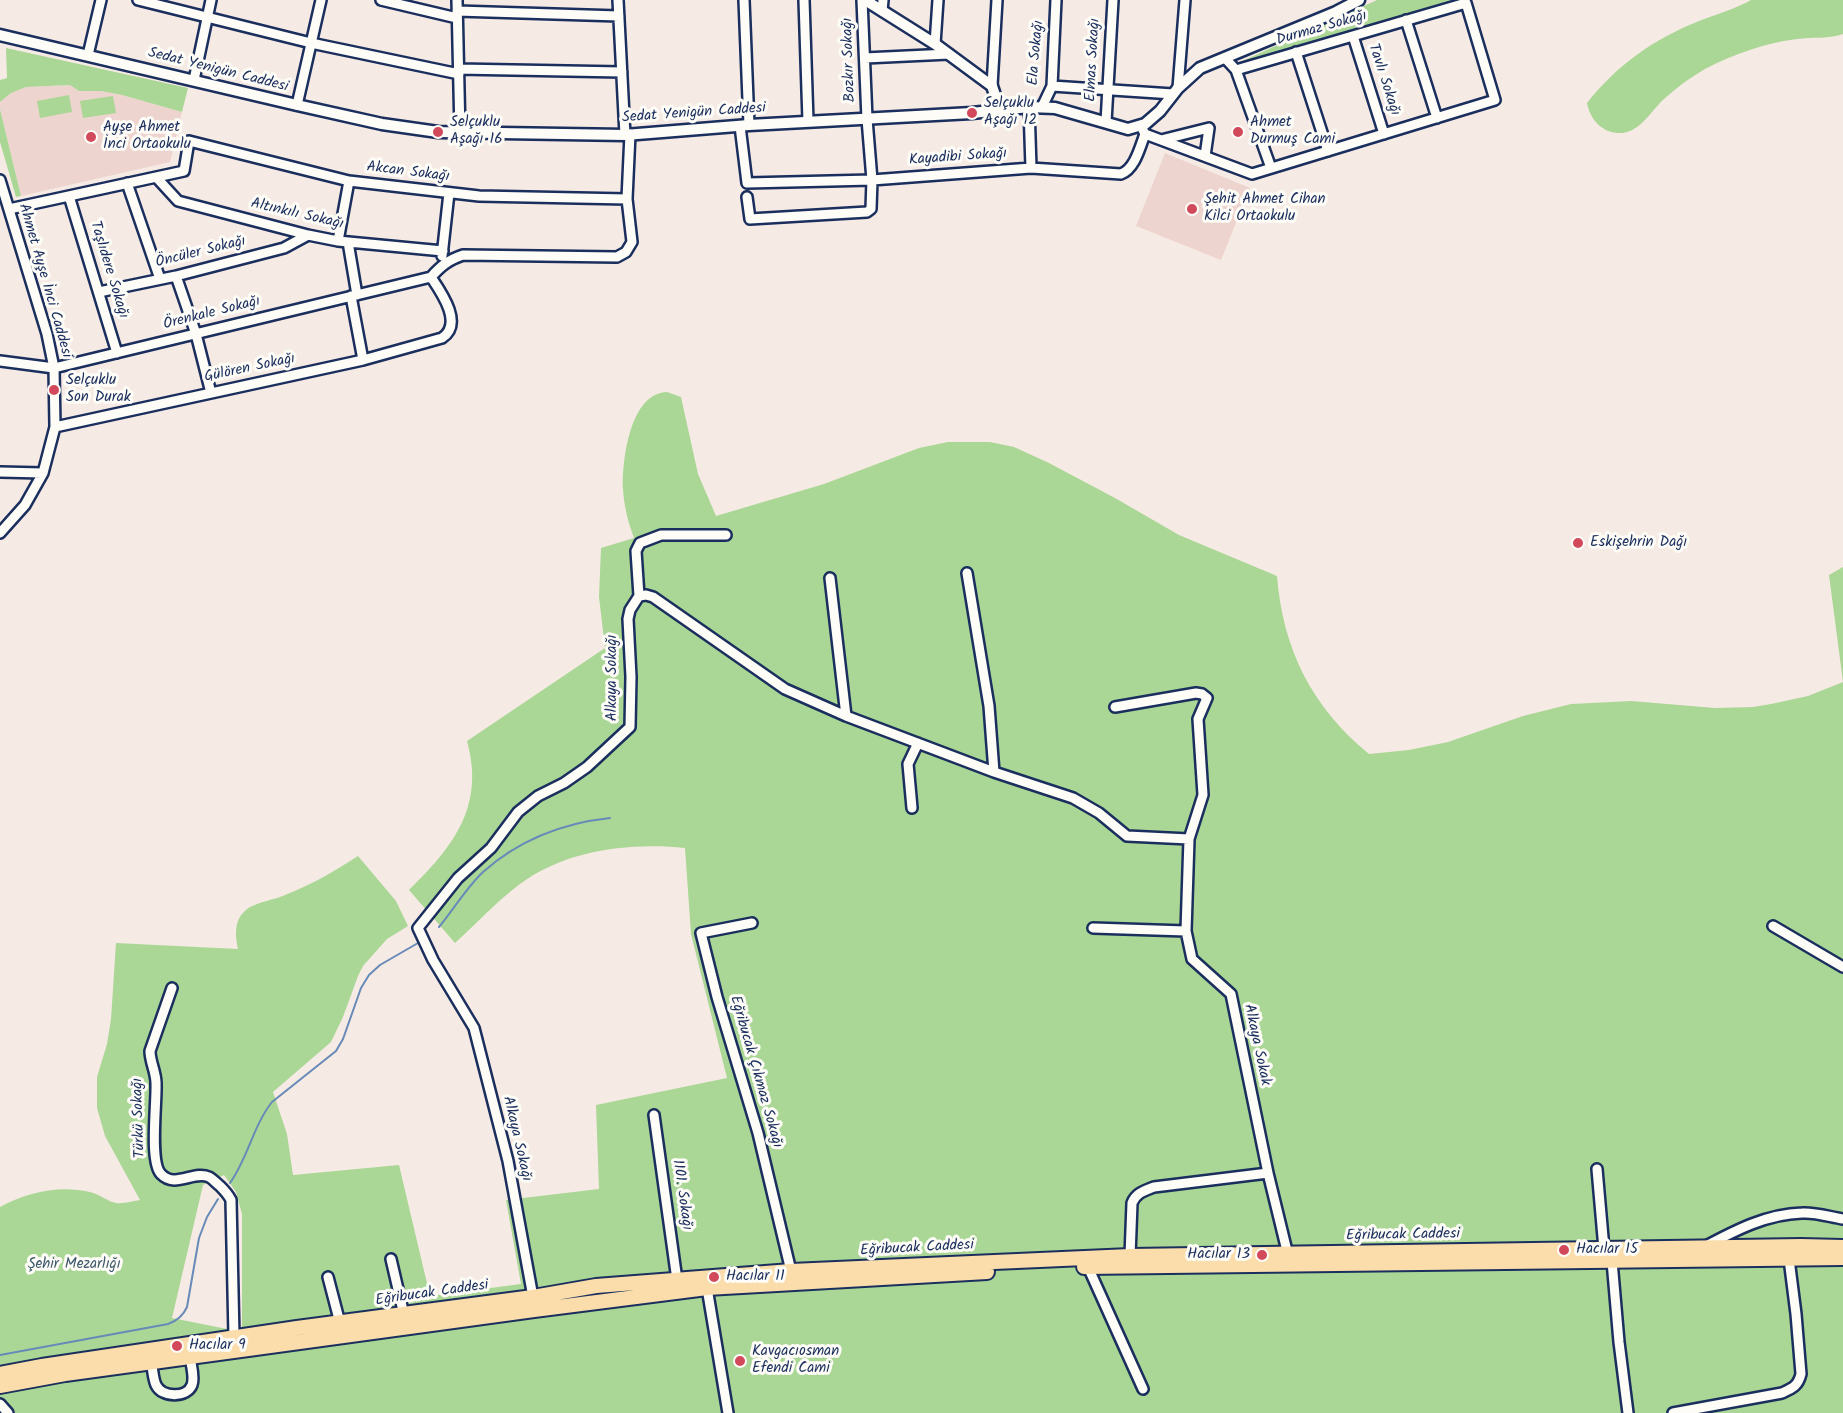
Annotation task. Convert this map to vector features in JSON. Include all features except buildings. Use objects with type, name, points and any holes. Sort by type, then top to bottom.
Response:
[{"type":"main road","name":"Eğribucak Caddesi","points":[[0,1386],[151,1362],[707,1288],[1088,1267],[1608,1255],[1701,1248],[1843,1247]]},
{"type":"main road","name":"Eğribucak Caddesi","points":[[0,1374],[234,1337],[533,1297],[596,1286],[791,1271],[1130,1256],[1608,1255],[1843,1258]]},
{"type":"street","points":[[88,55],[101,0]]},
{"type":"street","points":[[138,0],[312,43],[458,71],[622,72]]},
{"type":"street","points":[[194,80],[212,0]]},
{"type":"street","points":[[297,105],[321,0]]},
{"type":"street","points":[[381,0],[457,15],[619,16]]},
{"type":"street","points":[[457,0],[460,133]]},
{"type":"street","points":[[431,277],[441,265],[463,255],[617,256],[630,248],[632,242],[627,199],[628,134],[618,0]]},
{"type":"street","points":[[744,0],[745,125]]},
{"type":"street","points":[[804,0],[808,121]]},
{"type":"street","points":[[864,0],[882,5],[992,86]]},
{"type":"street","name":"Bozkır Sokağı","points":[[747,197],[750,219],[867,212],[872,207],[864,0]]},
{"type":"street","points":[[935,44],[938,0]]},
{"type":"street","points":[[997,0],[992,86],[1000,110]]},
{"type":"street","name":"Ela Sokağı","points":[[1042,108],[1052,86],[1056,0]]},
{"type":"street","name":"Elmas Sokağı","points":[[1106,123],[1113,0]]},
{"type":"street","points":[[1175,91],[1185,0]]},
{"type":"street","points":[[1359,0],[1336,12],[1200,68],[1175,91],[1160,111],[1145,124],[1143,130],[1161,140],[1252,174],[1437,118],[1406,20]]},
{"type":"street","name":"Durmaz Sokağı","points":[[1236,70],[1466,3],[1495,100],[1437,118]]},
{"type":"street","name":"Sedat Yenigün Caddesi","points":[[0,35],[382,124],[438,132],[628,134],[1029,107],[1055,108],[1128,129],[1143,130]]},
{"type":"street","name":"Tavlı Sokağı","points":[[1353,36],[1384,134]]},
{"type":"street","points":[[1296,52],[1328,151]]},
{"type":"street","points":[[865,58],[949,54]]},
{"type":"street","points":[[1225,58],[1236,70],[1271,168]]},
{"type":"street","points":[[1052,86],[1175,91]]},
{"type":"street","points":[[1029,107],[1031,168]]},
{"type":"street","name":"Kayadibi Sokağı","points":[[745,125],[747,183],[872,180],[1031,168],[1121,174],[1130,167],[1143,130]]},
{"type":"street","points":[[1161,140],[1209,128],[1205,156]]},
{"type":"street","name":"Akcan Sokağı","points":[[156,177],[184,171],[189,141],[349,181],[479,196],[627,199]]},
{"type":"street","points":[[9,209],[156,177]]},
{"type":"street","name":"Altınkılı Sokağı","points":[[156,177],[178,201],[308,235],[343,241],[443,251]]},
{"type":"street","name":"Ahmet Ayşe İnci Caddesi","points":[[0,180],[2,198],[9,209],[47,334],[54,368],[55,427],[43,473],[25,505],[0,533]]},
{"type":"street","points":[[349,181],[343,241],[354,295],[363,360]]},
{"type":"street","points":[[127,183],[160,279]]},
{"type":"street","points":[[441,265],[449,193]]},
{"type":"street","name":"Taşlıdere Sokağı","points":[[69,196],[117,353]]},
{"type":"street","name":"Öncüler Sokağı","points":[[99,292],[176,276],[284,248],[308,235]]},
{"type":"street","points":[[176,276],[196,334],[211,393]]},
{"type":"street","name":"Örenkale Sokağı","points":[[0,361],[54,368],[431,277]]},
{"type":"street","name":"Gülören Sokağı","points":[[55,427],[363,360],[442,338],[449,332],[452,323],[442,293],[431,277]]},
{"type":"street","points":[[0,472],[43,473]]},
{"type":"street","points":[[726,535],[661,535],[640,543],[636,552],[639,596],[653,597],[785,689],[846,716],[994,772],[1073,798],[1099,813],[1127,836],[1189,839]]},
{"type":"street","points":[[966,573],[989,706],[994,772]]},
{"type":"street","points":[[830,578],[846,716]]},
{"type":"street","name":"Alkaya Sokağı","points":[[533,1297],[508,1161],[474,1028],[433,960],[418,928],[458,878],[491,848],[518,812],[538,796],[564,783],[587,767],[630,726],[631,677],[628,619],[630,610],[639,596]]},
{"type":"street","name":"Alkaya Sokak","points":[[1115,707],[1196,693],[1206,697],[1207,702],[1200,711],[1198,719],[1203,795],[1189,839],[1186,932],[1192,959],[1231,994],[1268,1173],[1288,1255]]},
{"type":"street","points":[[912,808],[908,764],[918,743]]},
{"type":"street","name":"Eğribucak Çıkmaz Sokağı","points":[[752,923],[701,933],[717,997],[758,1133],[791,1271]]},
{"type":"street","points":[[1773,926],[1843,967]]},
{"type":"street","points":[[1094,928],[1186,932]]},
{"type":"street","name":"Türkü Sokağı","points":[[172,988],[150,1051],[156,1081],[154,1158],[158,1171],[166,1178],[177,1180],[198,1176],[208,1177],[228,1194],[231,1200],[234,1337]]},
{"type":"street","name":"1101. Sokağı","points":[[654,1115],[677,1280]]},
{"type":"street","points":[[1597,1169],[1628,1413]]},
{"type":"street","points":[[1130,1256],[1132,1203],[1142,1191],[1154,1187],[1268,1173]]},
{"type":"street","points":[[1701,1248],[1737,1229],[1776,1216],[1804,1212],[1843,1220]]},
{"type":"street","points":[[391,1259],[404,1315]]},
{"type":"street","points":[[1673,1413],[1782,1393],[1798,1383],[1801,1374],[1789,1259]]},
{"type":"street","points":[[1088,1267],[1143,1389]]},
{"type":"street","points":[[328,1277],[340,1323]]},
{"type":"street","points":[[707,1288],[728,1413]]},
{"type":"street","points":[[151,1362],[157,1386],[165,1394],[176,1394],[186,1392],[192,1386],[190,1357]]},
{"type":"street","points":[[0,1404],[8,1413]]},
{"type":"shaded area","name":"Ayşe Ahmet İnci Ortaokulu","points":[[70,85],[79,91],[101,91],[122,95],[182,112],[170,162],[21,196],[0,102],[11,93],[26,87]]},
{"type":"shaded area","name":"Şehit Ahmet Cihan Kilci Ortaokulu","points":[[1165,153],[1250,188],[1221,260],[1136,226]]},
{"type":"green space","points":[[1377,0],[1452,0],[1245,64],[1238,63]]},
{"type":"green space","points":[[1751,0],[1843,0],[1843,34],[1773,43],[1716,64],[1679,86],[1635,129],[1615,133],[1598,125],[1594,120],[1587,103],[1611,76],[1638,54],[1683,28]]},
{"type":"green space","points":[[6,48],[188,88],[182,112],[122,95],[101,91],[79,91],[70,85],[26,87],[11,93],[0,102],[0,80],[7,78]]},
{"type":"green space","points":[[69,95],[72,112],[40,118],[37,101]]},
{"type":"green space","points":[[113,96],[116,113],[83,118],[80,101]]},
{"type":"green space","points":[[0,109],[21,196],[16,197],[0,142]]},
{"type":"green space","name":"Şehir Mezarlığı","points":[[667,392],[681,397],[698,474],[716,516],[824,484],[919,448],[948,442],[990,442],[1014,447],[1049,463],[1179,535],[1277,576],[1286,628],[1304,675],[1316,697],[1331,717],[1369,754],[1409,750],[1448,742],[1523,716],[1571,704],[1631,701],[1715,708],[1753,707],[1808,696],[1843,682],[1843,1413],[0,1413],[0,1207],[22,1197],[44,1191],[67,1189],[97,1194],[116,1203],[140,1200],[105,1136],[97,1108],[97,1077],[107,1044],[111,1019],[116,943],[238,949],[236,928],[239,918],[246,910],[304,887],[358,856],[396,901],[408,926],[387,939],[363,966],[331,1042],[273,1092],[287,1134],[293,1175],[399,1165],[430,1296],[521,1284],[506,1200],[599,1189],[596,1105],[727,1078],[691,934],[685,848],[643,846],[621,848],[599,851],[557,863],[538,872],[512,890],[455,943],[409,890],[440,857],[462,823],[472,786],[472,764],[467,741],[605,648],[599,597],[601,548],[634,538],[624,502],[624,462],[637,415],[654,395]],"holes":[[[224,1175],[236,1192],[242,1214],[242,1332],[172,1318],[203,1185]]]},
{"type":"green space","points":[[1843,567],[1843,682],[1829,575]]},
{"type":"waterway","points":[[439,927],[477,878],[511,851],[559,829],[610,818]]},
{"type":"waterway","points":[[230,1183],[265,1111],[272,1102],[336,1051],[343,1039],[361,988],[369,975],[380,965],[418,943]]},
{"type":"waterway","points":[[0,1355],[168,1324],[177,1320],[187,1307],[199,1238],[207,1217],[218,1199]]},
{"type":"place","name":"Selçuklu Aşağı 12","points":[[972,113]]},
{"type":"place","name":"Selçuklu Aşağı 16","points":[[438,132]]},
{"type":"place","name":"Ahmet Durmuş Cami","points":[[1238,132]]},
{"type":"place","name":"Ayşe Ahmet İnci Ortaokulu","points":[[91,137]]},
{"type":"place","name":"Şehit Ahmet Cihan Kilci Ortaokulu","points":[[1192,209]]},
{"type":"place","name":"Selçuklu Son Durak","points":[[54,390]]},
{"type":"place","name":"Eskişehrin Dağı","points":[[1578,543]]},
{"type":"place","name":"Hacılar 15","points":[[1564,1250]]},
{"type":"place","name":"Hacılar 13","points":[[1262,1255]]},
{"type":"place","name":"Hacılar 11","points":[[714,1277]]},
{"type":"place","name":"Hacılar 9","points":[[177,1346]]},
{"type":"place","name":"Kavgacıosman Efendi Cami","points":[[740,1361]]}]
